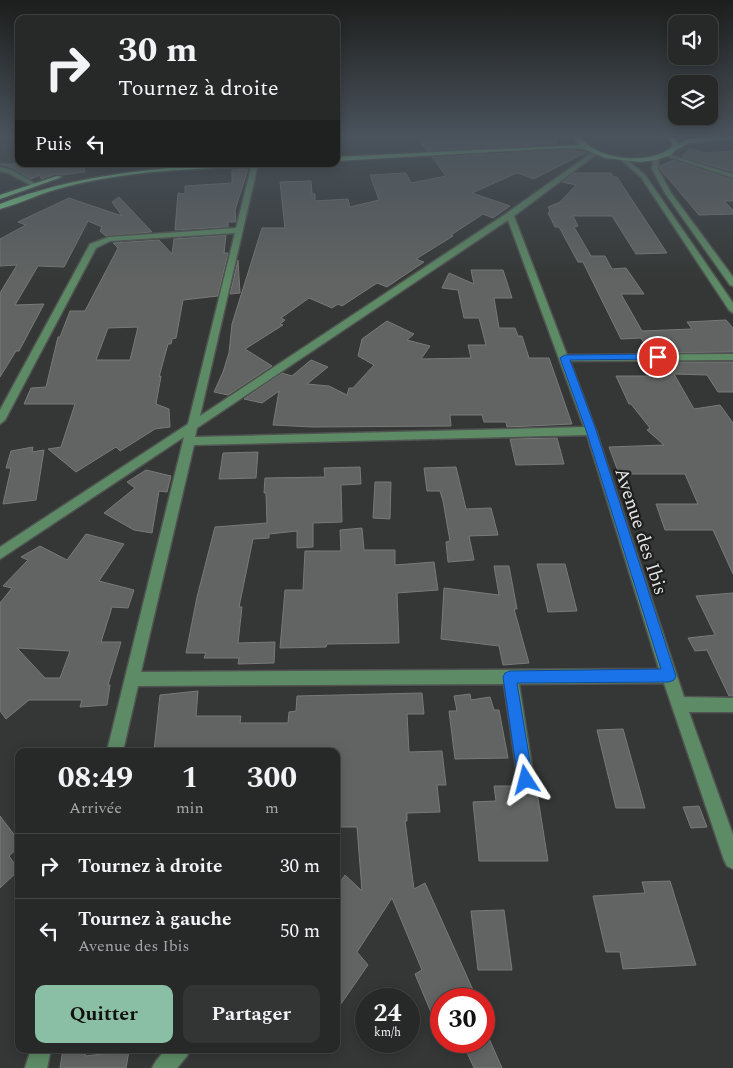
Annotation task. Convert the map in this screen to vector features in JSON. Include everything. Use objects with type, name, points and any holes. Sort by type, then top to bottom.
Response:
[{"type":"main road","points":[[0,197],[31,185]]},
{"type":"main road","points":[[0,207],[64,185]]},
{"type":"street","points":[[116,748],[250,185]]},
{"type":"street","points":[[2,549],[194,425],[510,215],[552,185]]},
{"type":"street","points":[[650,185],[729,299],[733,310]]},
{"type":"street","points":[[664,185],[733,284]]},
{"type":"street","name":"Avenue des Ibis","points":[[510,215],[591,430],[669,676],[733,860]]},
{"type":"street","points":[[0,420],[93,246],[109,239],[240,230]]},
{"type":"street","points":[[565,358],[733,357]]},
{"type":"street","points":[[190,441],[591,430]]},
{"type":"street","points":[[133,679],[270,676],[669,676]]},
{"type":"street","points":[[510,677],[526,780]]},
{"type":"street","points":[[680,704],[733,705]]},
{"type":"street","points":[[36,1068],[40,1053]]},
{"type":"street","points":[[163,1068],[176,1053]]},
{"type":"building","points":[[243,185],[235,210],[236,222],[228,222],[228,227],[175,230],[178,193],[185,194],[185,186]]},
{"type":"building","points":[[280,185],[311,185],[312,194],[315,194],[315,201],[348,199],[350,207],[379,200],[374,185],[490,185],[472,193],[510,206],[493,218],[483,214],[451,235],[453,236],[416,259],[424,262],[387,287],[377,283],[342,306],[338,304],[332,308],[309,298],[281,318],[285,320],[280,324],[283,325],[245,349],[272,366],[228,395],[214,392],[229,353],[232,324],[262,228],[285,228]]},
{"type":"building","points":[[576,185],[622,185],[667,253],[636,254],[612,216],[573,216],[578,226],[574,227],[591,256],[605,256],[612,269],[626,268],[644,294],[621,294],[642,331],[692,329],[687,322],[726,320],[733,328],[733,352],[650,353],[641,338],[621,339],[583,262],[578,262],[559,227],[555,227],[548,213],[550,211],[548,207],[560,202]]},
{"type":"building","points":[[673,185],[733,185],[733,201],[724,201],[733,210],[733,214],[699,215]]},
{"type":"building","points":[[119,197],[152,232],[106,236],[100,231],[102,227],[88,221],[64,267],[38,266],[15,305],[44,304],[19,351],[16,351],[0,377],[0,293],[17,265],[0,266],[0,239],[26,225],[18,222],[69,198],[122,216],[112,202]]},
{"type":"building","points":[[226,235],[224,253],[228,253],[218,296],[183,300],[176,338],[172,339],[171,344],[168,344],[159,377],[161,376],[156,404],[169,409],[170,427],[155,429],[120,451],[116,447],[76,472],[48,449],[61,447],[75,404],[24,404],[31,388],[46,387],[58,337],[60,337],[70,311],[85,311],[118,248],[113,243],[159,240],[172,254],[174,239]],"holes":[[[138,327],[130,360],[96,360],[108,328]]]},
{"type":"building","points":[[238,260],[240,293],[230,294]]},
{"type":"building","points":[[471,270],[503,270],[512,298],[494,298],[499,328],[515,328],[518,336],[522,336],[529,358],[549,358],[572,424],[507,427],[506,422],[484,422],[482,415],[450,415],[451,426],[312,427],[273,425],[279,391],[262,403],[244,399],[282,373],[292,376],[311,360],[328,367],[307,384],[329,386],[347,395],[349,388],[353,388],[374,365],[358,356],[362,339],[387,321],[414,334],[407,340],[430,346],[421,359],[471,358],[468,345],[486,345],[479,318],[464,318],[458,290],[442,288],[449,273],[474,284]]},
{"type":"building","points":[[656,362],[733,362],[733,392],[718,392],[707,375],[674,374],[694,409],[720,405],[733,423],[733,574],[713,530],[665,530],[656,504],[698,504],[685,474],[619,474],[609,447],[664,445],[647,430],[650,428],[631,404],[629,404],[616,376],[651,376],[650,373],[662,372]]},
{"type":"building","points":[[557,438],[564,464],[516,465],[510,439]]},
{"type":"building","points":[[33,447],[32,452],[44,450],[36,500],[3,504],[11,468],[6,468],[11,451]]},
{"type":"building","points":[[258,452],[256,478],[219,479],[223,453]]},
{"type":"building","points":[[360,467],[361,484],[341,485],[342,522],[313,523],[313,547],[297,548],[297,531],[269,534],[269,538],[253,539],[239,607],[242,607],[238,643],[275,642],[274,663],[238,664],[239,658],[204,658],[206,653],[186,653],[197,597],[215,527],[267,523],[266,493],[264,493],[265,478],[325,477],[324,468]]},
{"type":"building","points":[[456,467],[466,509],[491,508],[498,535],[469,536],[474,560],[448,562],[446,542],[450,541],[443,501],[440,491],[427,491],[424,468]]},
{"type":"building","points":[[146,470],[171,476],[167,492],[159,491],[152,533],[134,530],[104,513],[135,488],[127,482]]},
{"type":"building","points":[[375,482],[391,482],[390,519],[373,518]]},
{"type":"building","points":[[362,528],[364,550],[395,550],[395,565],[434,562],[438,590],[397,593],[399,643],[327,644],[326,647],[280,648],[285,590],[303,590],[305,551],[341,551],[340,530]]},
{"type":"building","points":[[86,534],[124,544],[99,581],[134,590],[128,608],[112,607],[101,642],[121,642],[108,685],[110,685],[107,705],[80,707],[82,700],[29,700],[6,719],[0,711],[0,603],[12,588],[3,586],[28,560],[21,557],[40,546],[67,560]],"holes":[[[17,648],[70,651],[60,678],[45,678]]]},
{"type":"building","points":[[537,564],[565,564],[577,611],[548,612]]},
{"type":"building","points":[[494,566],[509,566],[517,609],[514,609],[529,663],[503,665],[499,646],[441,639],[444,588],[499,595]]},
{"type":"building","points":[[733,593],[733,696],[729,696],[707,650],[695,651],[688,638],[715,635],[696,596]]},
{"type":"building","points":[[198,691],[196,716],[241,716],[240,723],[288,723],[289,712],[296,711],[297,696],[422,693],[424,714],[407,714],[409,752],[442,751],[446,785],[437,785],[440,812],[407,813],[407,821],[405,821],[414,889],[425,883],[472,988],[430,988],[430,1010],[415,974],[422,970],[392,898],[357,952],[368,965],[340,1005],[340,882],[345,875],[362,891],[357,827],[340,827],[340,748],[154,748],[160,695]]},
{"type":"building","points":[[470,694],[471,700],[490,697],[494,710],[499,710],[508,758],[455,759],[449,711],[457,711],[454,696]]},
{"type":"building","points":[[623,729],[645,808],[616,808],[597,730]]},
{"type":"building","points":[[494,786],[518,786],[527,790],[536,786],[548,861],[479,861],[473,802],[496,801]]},
{"type":"building","points":[[699,806],[707,827],[691,828],[683,807]]},
{"type":"building","points":[[0,816],[15,836],[15,851],[9,856],[15,864],[15,874],[0,888]]},
{"type":"building","points":[[670,881],[696,965],[623,969],[620,952],[606,952],[593,896],[645,893],[642,882]]},
{"type":"building","points":[[504,910],[512,970],[478,970],[471,911]]},
{"type":"building","points":[[495,1052],[502,1068],[474,1068],[467,1053]]},
{"type":"building","points":[[62,1053],[85,1053],[85,1056],[129,1053],[126,1068],[60,1068]]},
{"type":"route","points":[[526,780],[510,677],[669,676],[591,430],[565,358],[658,357]]}]
